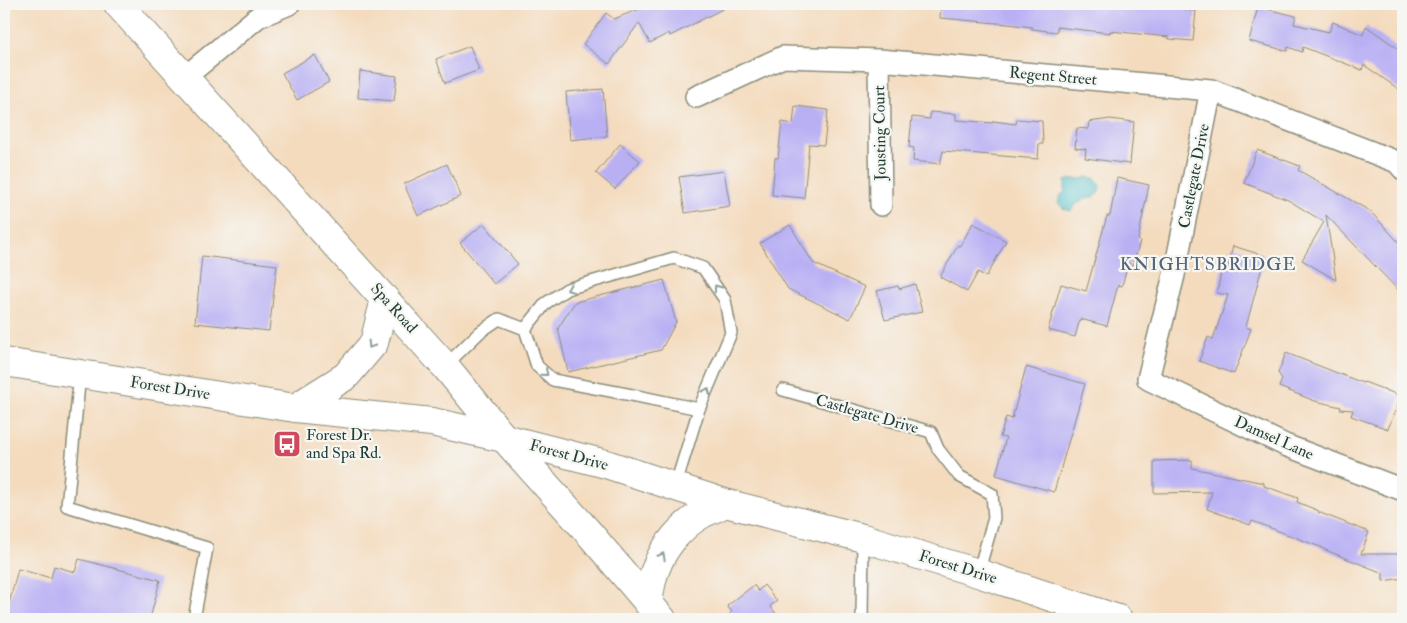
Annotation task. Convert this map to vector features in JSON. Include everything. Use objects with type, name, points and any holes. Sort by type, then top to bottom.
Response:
[{"type":"main road","name":"Spa Road","points":[[118,4],[386,299],[655,611]]},
{"type":"main road","points":[[295,408],[346,376],[374,343],[386,299]]},
{"type":"main road","name":"Forest Drive","points":[[4,362],[295,408],[432,422],[504,438],[606,464],[725,503],[863,538],[978,573],[1064,611],[1118,619]]},
{"type":"main road","points":[[655,611],[655,570],[670,542],[688,524],[702,514],[725,503]]},
{"type":"street","points":[[185,77],[258,17],[289,4]]},
{"type":"street","name":"Regent Street","points":[[696,97],[783,57],[879,60],[1211,90],[1397,162],[1403,169]]},
{"type":"street","name":"Jousting Court","points":[[879,60],[881,205]]},
{"type":"street","name":"Castlegate Drive","points":[[1148,379],[1174,275],[1211,90]]},
{"type":"street","name":"Damsel Lane","points":[[1148,379],[1285,446],[1403,490]]},
{"type":"lane","points":[[525,329],[546,303],[567,289],[674,258],[703,268],[725,300],[731,333],[699,409],[675,487]]},
{"type":"lane","points":[[445,366],[480,332],[499,319],[525,329]]},
{"type":"lane","points":[[525,329],[537,366],[553,380],[699,409]]},
{"type":"lane","points":[[80,374],[67,506],[207,548],[194,619]]},
{"type":"lane","name":"Castlegate Drive","points":[[782,390],[931,432],[938,449],[959,476],[992,494],[994,518],[978,573]]},
{"type":"lane","points":[[862,619],[863,538]]},
{"type":"water","points":[[1087,177],[1094,178],[1100,185],[1099,192],[1095,197],[1079,202],[1071,211],[1064,209],[1058,203],[1060,196],[1065,191],[1065,181]]},
{"type":"building","points":[[652,4],[732,4],[670,36],[669,33],[650,43],[639,23],[609,64],[583,44],[606,13],[614,19]]},
{"type":"building","points":[[941,4],[1185,4],[1184,10],[1196,11],[1193,41],[1169,39],[1169,37],[1057,27],[1057,32],[1008,24],[940,18]]},
{"type":"building","points":[[1258,7],[1296,16],[1294,24],[1329,32],[1333,22],[1363,35],[1366,26],[1403,52],[1403,92],[1364,65],[1362,70],[1303,47],[1302,52],[1288,47],[1287,51],[1249,41]]},
{"type":"building","points":[[470,46],[479,70],[445,83],[436,59]]},
{"type":"building","points":[[315,55],[329,82],[297,100],[282,73]]},
{"type":"building","points":[[360,71],[397,76],[394,101],[358,98]]},
{"type":"building","points":[[603,89],[607,136],[570,140],[566,92]]},
{"type":"building","points":[[795,106],[828,110],[824,145],[809,144],[804,198],[772,195],[775,158],[778,158],[782,122],[793,124]]},
{"type":"building","points":[[930,112],[956,114],[956,120],[993,123],[993,121],[1016,124],[1017,119],[1042,121],[1043,144],[1039,144],[1038,159],[943,151],[940,164],[913,161],[914,148],[909,147],[912,117],[930,119]]},
{"type":"building","points":[[1110,119],[1134,122],[1130,164],[1085,158],[1086,149],[1075,148],[1077,128],[1088,129],[1089,122]]},
{"type":"building","points":[[620,144],[640,161],[615,189],[596,173]]},
{"type":"building","points":[[1257,150],[1300,166],[1298,170],[1370,211],[1403,247],[1403,295],[1326,215],[1336,280],[1302,260],[1324,222],[1288,200],[1244,183]]},
{"type":"building","points":[[447,164],[461,196],[418,216],[404,184]]},
{"type":"building","points":[[724,171],[730,206],[685,213],[679,177]]},
{"type":"building","points":[[1117,178],[1149,185],[1138,240],[1140,241],[1133,265],[1128,263],[1122,286],[1118,285],[1107,326],[1080,319],[1075,337],[1048,330],[1061,284],[1086,291],[1107,216],[1110,216]]},
{"type":"building","points":[[973,223],[1006,241],[986,277],[978,272],[967,292],[940,277]]},
{"type":"building","points":[[484,224],[518,264],[494,284],[460,243]]},
{"type":"building","points":[[790,225],[813,263],[865,287],[850,319],[788,289],[760,243]]},
{"type":"building","points":[[1233,246],[1265,256],[1246,327],[1251,329],[1234,374],[1199,361],[1208,337],[1213,339],[1228,295],[1217,293],[1222,268],[1227,270]]},
{"type":"building","points":[[202,256],[277,265],[269,331],[195,323]]},
{"type":"building","points":[[664,280],[676,322],[661,350],[568,372],[558,328],[575,302]]},
{"type":"building","points":[[915,284],[922,312],[885,320],[877,291],[898,286],[899,289]]},
{"type":"building","points":[[1286,353],[1401,396],[1388,429],[1351,416],[1353,410],[1340,409],[1341,407],[1315,401],[1279,387],[1282,379],[1278,373]]},
{"type":"building","points":[[1026,367],[1085,384],[1054,492],[996,475],[1006,438],[1000,437],[1006,417],[1012,419]]},
{"type":"building","points":[[1192,460],[1192,468],[1264,483],[1264,486],[1298,498],[1297,502],[1318,512],[1369,532],[1361,554],[1403,554],[1403,578],[1383,581],[1383,573],[1323,548],[1252,521],[1250,525],[1207,509],[1212,492],[1154,493],[1154,461]]},
{"type":"building","points":[[79,559],[160,580],[150,619],[5,619],[18,569],[51,578],[54,566],[75,572]]},
{"type":"building","points":[[754,585],[758,591],[764,585],[777,601],[770,606],[780,619],[724,619],[732,612],[727,606]]},
{"type":"place","name":"Forest Dr. and Spa Rd.","points":[[287,444]]},
{"type":"district","name":"KNIGHTSBRIDGE","points":[[1208,264]]}]
